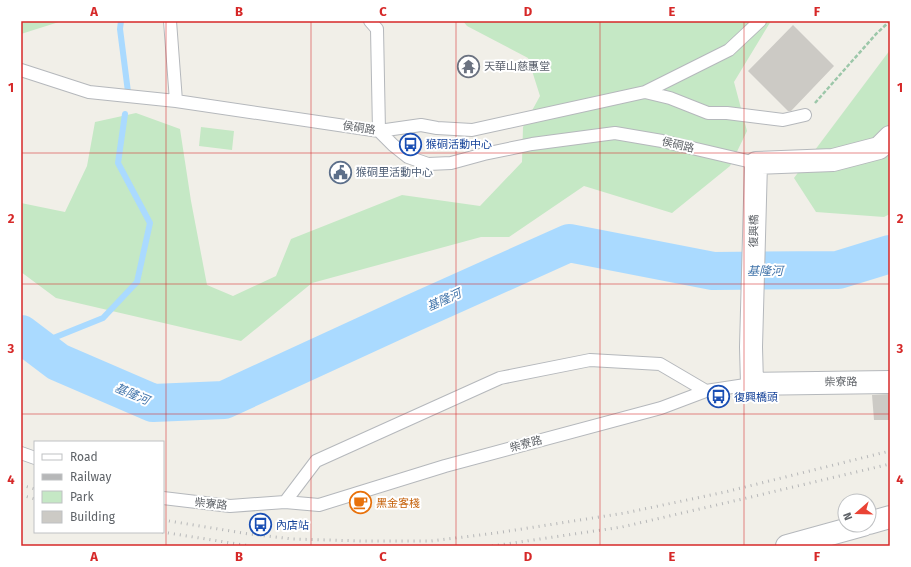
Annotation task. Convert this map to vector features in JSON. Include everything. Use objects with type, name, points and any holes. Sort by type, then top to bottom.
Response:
[{"type":"street","points":[[756,163],[833,160],[879,148],[890,137]]},
{"type":"street","name":"復興橋","points":[[752,384],[756,163]]},
{"type":"street","name":"柴寮路","points":[[752,384],[890,382]]},
{"type":"street","points":[[877,521],[890,518]]},
{"type":"street","points":[[787,546],[837,532]]},
{"type":"lane","points":[[170,21],[176,101]]},
{"type":"lane","points":[[370,21],[377,29],[380,131],[420,125],[437,128],[472,130],[645,92],[729,50],[760,21]]},
{"type":"lane","name":"侯硐路","points":[[21,70],[89,92],[176,101],[380,131],[393,145],[408,157],[428,164],[451,163],[484,154],[532,144],[615,133],[662,141],[756,163]]},
{"type":"lane","points":[[645,92],[670,98],[708,113],[727,113],[783,120],[805,115]]},
{"type":"lane","points":[[286,502],[316,462],[500,378],[590,360],[660,364],[706,391]]},
{"type":"lane","name":"柴寮路","points":[[164,498],[230,506],[286,502],[319,505],[444,466],[660,408],[706,391],[752,384]]},
{"type":"lane","points":[[21,453],[34,458]]},
{"type":"path","points":[[805,115],[876,34],[890,21]]},
{"type":"green space","points":[[21,21],[62,21],[21,34]]},
{"type":"green space","points":[[463,21],[771,21],[734,82],[747,131],[730,166],[672,213],[584,186],[509,237],[481,237],[312,283],[241,341],[56,298],[21,272],[21,203],[65,212],[87,166],[95,122],[136,113],[180,129],[191,201],[207,285],[233,296],[276,276],[291,239],[402,195],[480,206],[522,162],[523,127],[540,96],[528,58],[467,26]]},
{"type":"green space","points":[[890,50],[890,214],[884,217],[816,212],[794,178]]},
{"type":"green space","points":[[201,127],[234,131],[232,150],[199,146]]},
{"type":"building","points":[[793,25],[834,66],[791,111],[788,111],[748,71]]},
{"type":"building","points":[[890,394],[890,420],[874,420],[872,395]]},
{"type":"waterway","points":[[121,21],[120,29],[128,92]]},
{"type":"waterway","points":[[36,345],[103,318],[137,282],[150,223],[118,163],[125,114]]},
{"type":"waterway","name":"基隆河","points":[[21,334],[58,362],[153,403],[224,400],[569,243],[713,271],[838,270],[890,254]]},
{"type":"railway","points":[[164,520],[249,534],[293,539],[431,541],[496,533],[625,513],[725,492],[890,451]]},
{"type":"railway","points":[[492,546],[622,527],[890,464]]},
{"type":"railway","points":[[21,485],[34,489]]},
{"type":"railway","points":[[21,495],[34,499]]},
{"type":"railway","points":[[164,532],[250,546]]},
{"type":"place","name":"天華山慈惠堂","points":[[469,66]]},
{"type":"place","name":"猴硐活動中心","points":[[411,144]]},
{"type":"place","name":"猴硐里活動中心","points":[[341,172]]},
{"type":"place","name":"復興橋頭","points":[[719,397]]},
{"type":"place","name":"黑金客棧","points":[[360,503]]},
{"type":"place","name":"內店站","points":[[260,525]]}]
